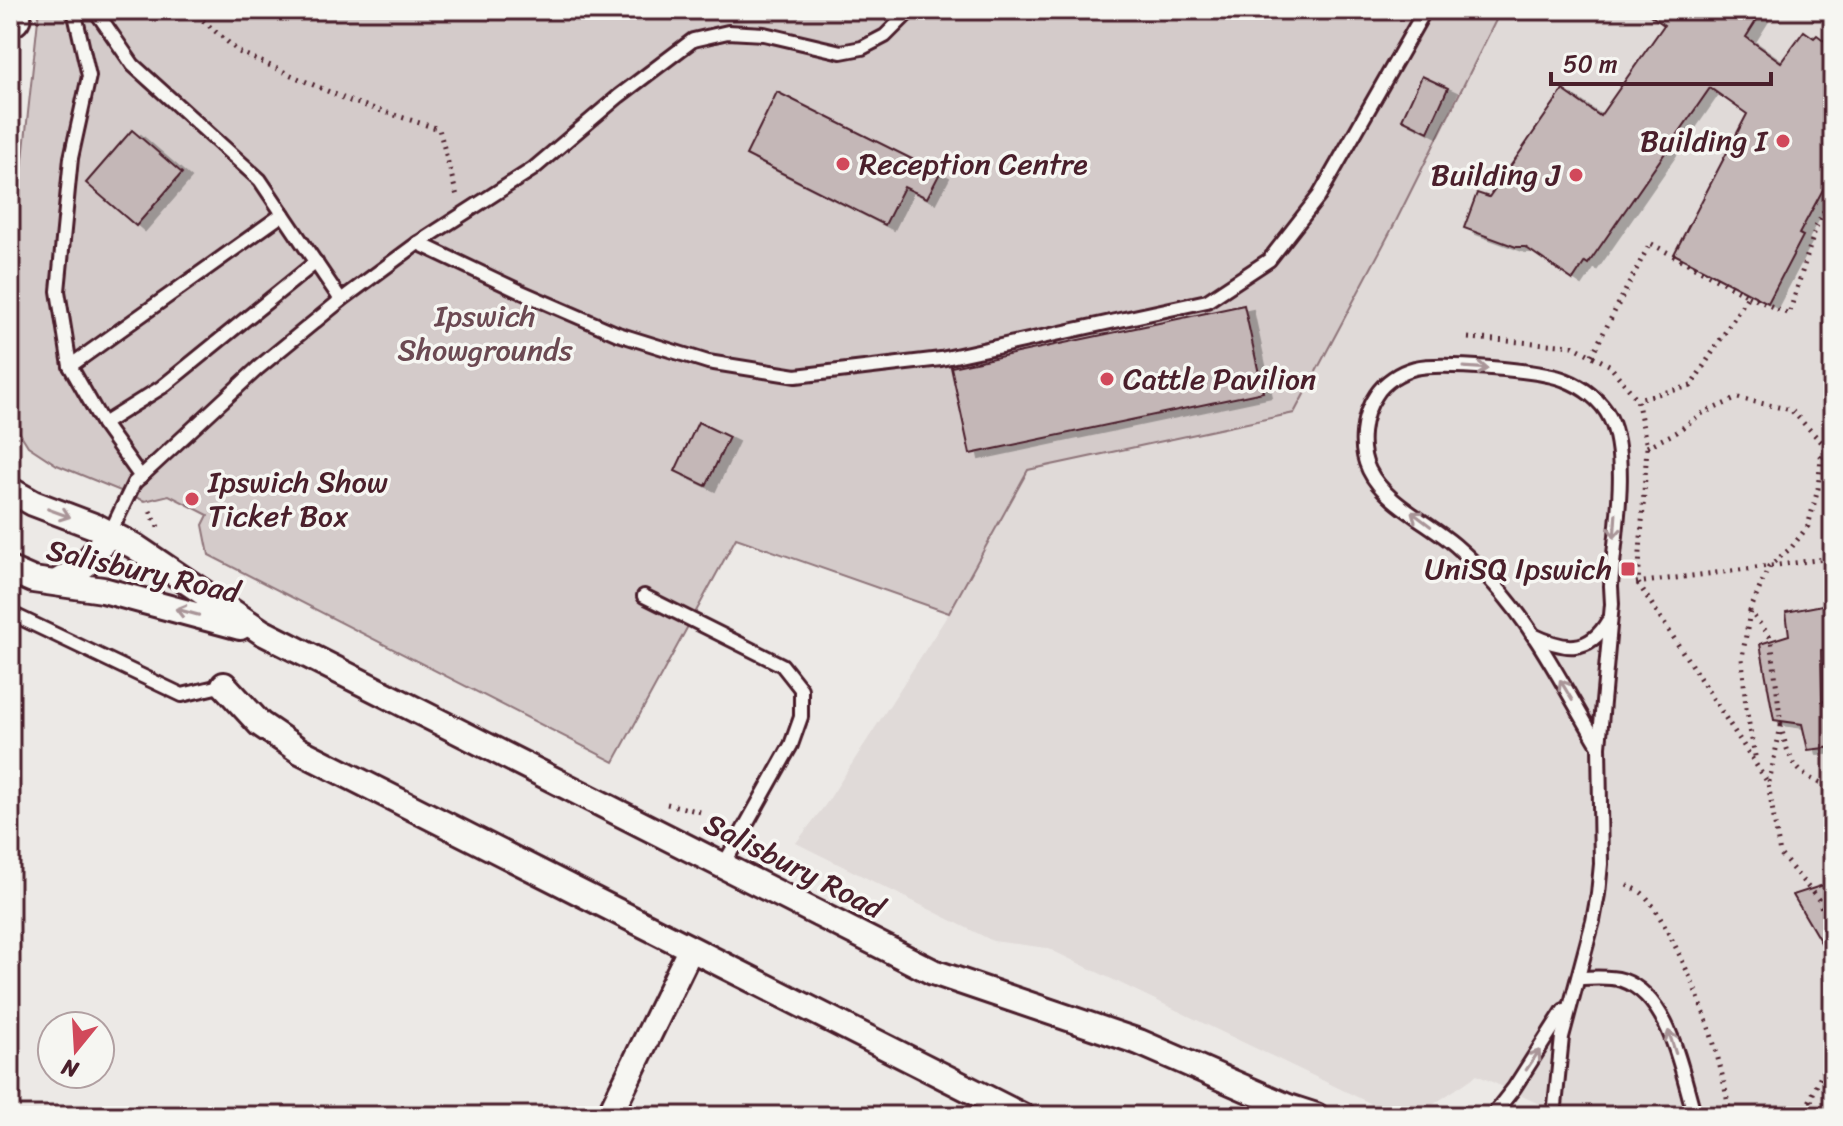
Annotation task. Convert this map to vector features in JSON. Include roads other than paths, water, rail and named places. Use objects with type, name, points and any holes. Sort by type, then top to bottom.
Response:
[{"type":"main road","points":[[10,16],[11,10]]},
{"type":"street","name":"Salisbury Road","points":[[10,490],[134,546],[262,632],[933,972],[1139,1042],[1293,1112],[1316,1116]]},
{"type":"street","points":[[57,582],[85,565],[110,533]]},
{"type":"street","name":"Salisbury Road","points":[[10,570],[33,580],[103,590],[262,632]]},
{"type":"street","points":[[224,685],[260,724],[300,751],[1022,1116]]},
{"type":"street","points":[[609,1116],[690,950]]},
{"type":"lane","points":[[74,10],[89,76],[71,158],[58,291],[70,366],[103,424],[141,477]]},
{"type":"lane","points":[[95,10],[133,65],[260,180],[341,300]]},
{"type":"lane","points":[[110,533],[127,494],[141,477],[231,391],[341,300],[418,243],[533,169],[619,96],[693,40],[728,32],[764,34],[841,52],[862,48],[885,36],[911,10]]},
{"type":"lane","points":[[418,243],[618,334],[708,362],[796,376],[941,359],[1207,301],[1269,260],[1319,196],[1425,10]]},
{"type":"lane","points":[[70,366],[283,214]]},
{"type":"lane","points":[[103,424],[162,387],[316,262]]},
{"type":"lane","points":[[1554,1116],[1557,1065],[1570,1001],[1593,921],[1600,873],[1599,746],[1620,466],[1618,441],[1609,416],[1595,398],[1563,379],[1545,373],[1433,366],[1413,368],[1394,376],[1376,394],[1365,419],[1362,448],[1369,471],[1385,492],[1465,555],[1495,585],[1533,635],[1599,746]]},
{"type":"lane","points":[[644,596],[782,665],[801,689],[801,717],[791,745],[723,866]]},
{"type":"lane","points":[[10,613],[182,695],[224,685]]},
{"type":"lane","points":[[1533,635],[1559,645],[1581,646],[1592,641],[1609,619]]},
{"type":"lane","points":[[1579,978],[1619,979],[1637,987],[1654,1002],[1669,1031],[1695,1116]]},
{"type":"lane","points":[[1492,1116],[1531,1063],[1570,1001]]},
{"type":"place","name":"Building I","points":[[1783,141]]},
{"type":"place","name":"Reception Centre","points":[[843,164]]},
{"type":"place","name":"Building J","points":[[1576,175]]},
{"type":"place","name":"Cattle Pavilion","points":[[1107,379]]},
{"type":"place","name":"Ipswich Show Ticket Box","points":[[192,499]]},
{"type":"place","name":"UniSQ Ipswich","points":[[1628,569]]},
{"type":"park label","name":"Ipswich Showgrounds","points":[[485,333]]}]
